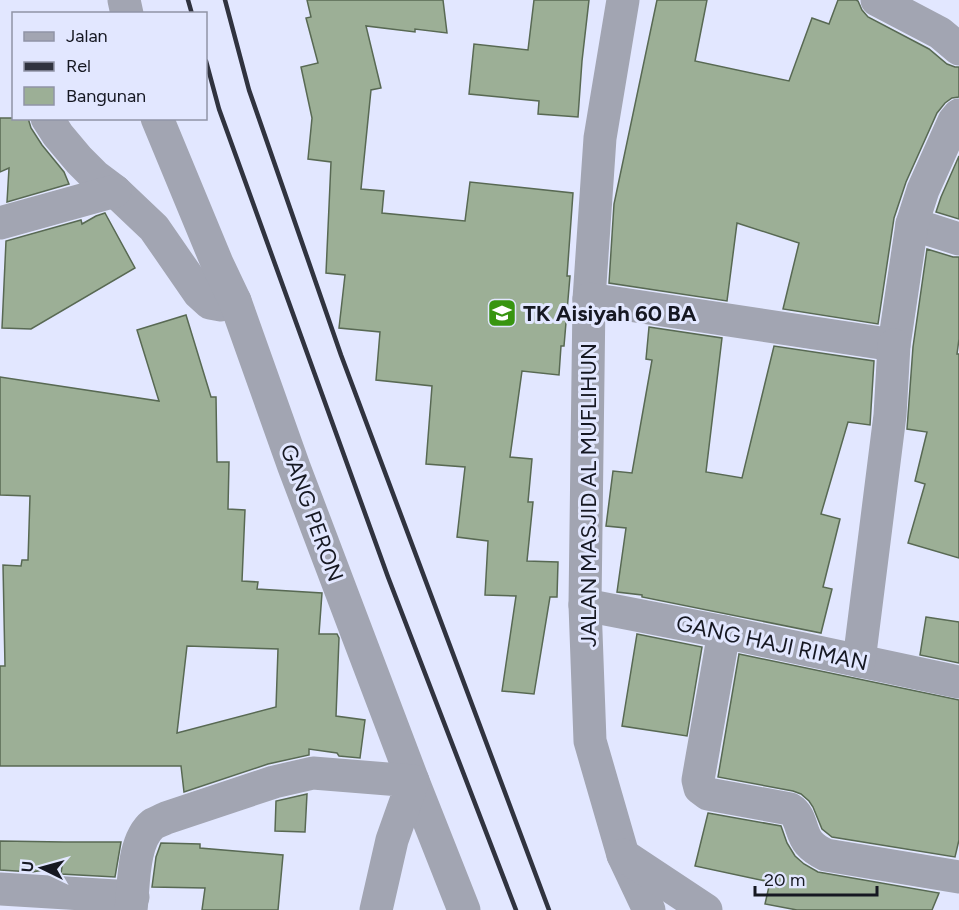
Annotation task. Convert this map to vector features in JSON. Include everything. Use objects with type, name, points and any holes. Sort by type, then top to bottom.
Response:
[{"type":"street","name":"JALAN MASJID AL MUFLIHUN","points":[[623,0],[600,138],[589,299],[585,606],[590,741],[623,855],[649,910]]},
{"type":"street","points":[[877,0],[940,33],[959,49]]},
{"type":"street","points":[[860,661],[890,415],[894,345],[912,224],[923,190],[957,118]]},
{"type":"street","points":[[48,120],[79,160],[95,176],[116,191],[154,228],[204,298],[210,303],[221,305],[235,301]]},
{"type":"street","name":"GANG PERON","points":[[159,120],[216,263],[235,301],[294,467],[412,781],[464,910]]},
{"type":"street","points":[[0,223],[116,191]]},
{"type":"street","points":[[912,224],[959,239]]},
{"type":"street","points":[[589,299],[894,345]]},
{"type":"street","name":"GANG HAJI RIMAN","points":[[585,606],[724,632],[959,682]]},
{"type":"street","points":[[724,632],[698,780],[699,788],[708,794],[790,808],[798,816],[808,842],[826,855],[959,877]]},
{"type":"street","points":[[0,889],[132,904],[140,842],[152,825],[166,818],[274,782],[313,773],[412,781],[392,840],[376,910]]},
{"type":"street","points":[[623,855],[706,910]]},
{"type":"building","points":[[307,0],[443,0],[447,33],[366,26],[381,88],[371,90],[361,189],[384,191],[382,213],[465,221],[470,182],[573,193],[567,276],[570,276],[559,375],[522,371],[510,457],[532,459],[528,502],[533,502],[527,561],[558,562],[557,597],[550,597],[534,694],[502,691],[516,596],[485,595],[488,541],[457,537],[465,467],[426,464],[432,386],[376,380],[380,332],[339,328],[345,275],[326,273],[331,162],[308,159],[312,118],[301,67],[318,63],[306,18],[311,17]]},
{"type":"building","points":[[534,0],[589,0],[578,117],[538,114],[539,101],[469,94],[474,44],[528,50]]},
{"type":"building","points":[[657,0],[707,0],[695,61],[789,81],[812,18],[829,24],[838,0],[856,0],[868,17],[929,49],[947,64],[959,67],[959,97],[952,98],[945,103],[937,113],[906,182],[894,218],[878,324],[783,309],[799,243],[737,223],[727,301],[609,283],[614,204]]},
{"type":"building","points":[[0,118],[29,120],[31,128],[64,172],[69,184],[7,202],[9,168],[0,172]]},
{"type":"building","points":[[959,156],[959,219],[936,212]]},
{"type":"building","points":[[105,213],[135,268],[31,329],[2,328],[6,241],[81,220],[82,224]]},
{"type":"building","points":[[927,249],[959,257],[957,354],[959,354],[959,558],[908,543],[925,484],[915,481],[927,432],[907,429],[913,347]]},
{"type":"building","points":[[186,315],[211,397],[216,397],[217,462],[229,462],[228,509],[245,510],[242,581],[258,582],[257,589],[322,593],[319,634],[337,634],[339,638],[336,716],[365,720],[360,758],[309,749],[309,755],[268,764],[184,792],[181,766],[0,766],[0,666],[5,666],[3,565],[21,566],[22,560],[28,560],[30,496],[0,495],[0,377],[159,401],[137,330]],"holes":[[[187,646],[278,649],[276,707],[177,733]]]},
{"type":"building","points":[[649,327],[722,338],[706,472],[742,478],[774,346],[874,361],[870,425],[848,422],[821,514],[840,519],[823,587],[832,589],[821,633],[642,597],[642,595],[617,592],[626,528],[606,526],[613,471],[632,473],[652,360],[646,359]]},
{"type":"building","points":[[926,617],[959,622],[959,663],[920,655]]},
{"type":"building","points":[[637,634],[702,647],[687,736],[622,726]]},
{"type":"building","points":[[739,654],[959,700],[959,840],[955,857],[832,837],[822,829],[813,807],[801,794],[718,777]]},
{"type":"building","points":[[307,794],[305,832],[275,831],[276,801]]},
{"type":"building","points":[[708,813],[781,826],[795,856],[818,872],[939,893],[932,910],[797,910],[765,904],[770,882],[695,866]]},
{"type":"building","points":[[0,841],[121,842],[115,877],[61,874],[62,867],[32,872],[0,870]]},
{"type":"building","points":[[161,843],[200,844],[200,848],[283,855],[278,910],[202,910],[205,888],[152,887],[156,857]]},
{"type":"railway","points":[[188,0],[191,12]]},
{"type":"railway","points":[[225,0],[249,90],[341,355],[549,910]]},
{"type":"railway","points":[[207,65],[219,109],[388,577],[516,910]]},
{"type":"place","name":"TK Aisiyah 60 BA","points":[[502,313]]}]
